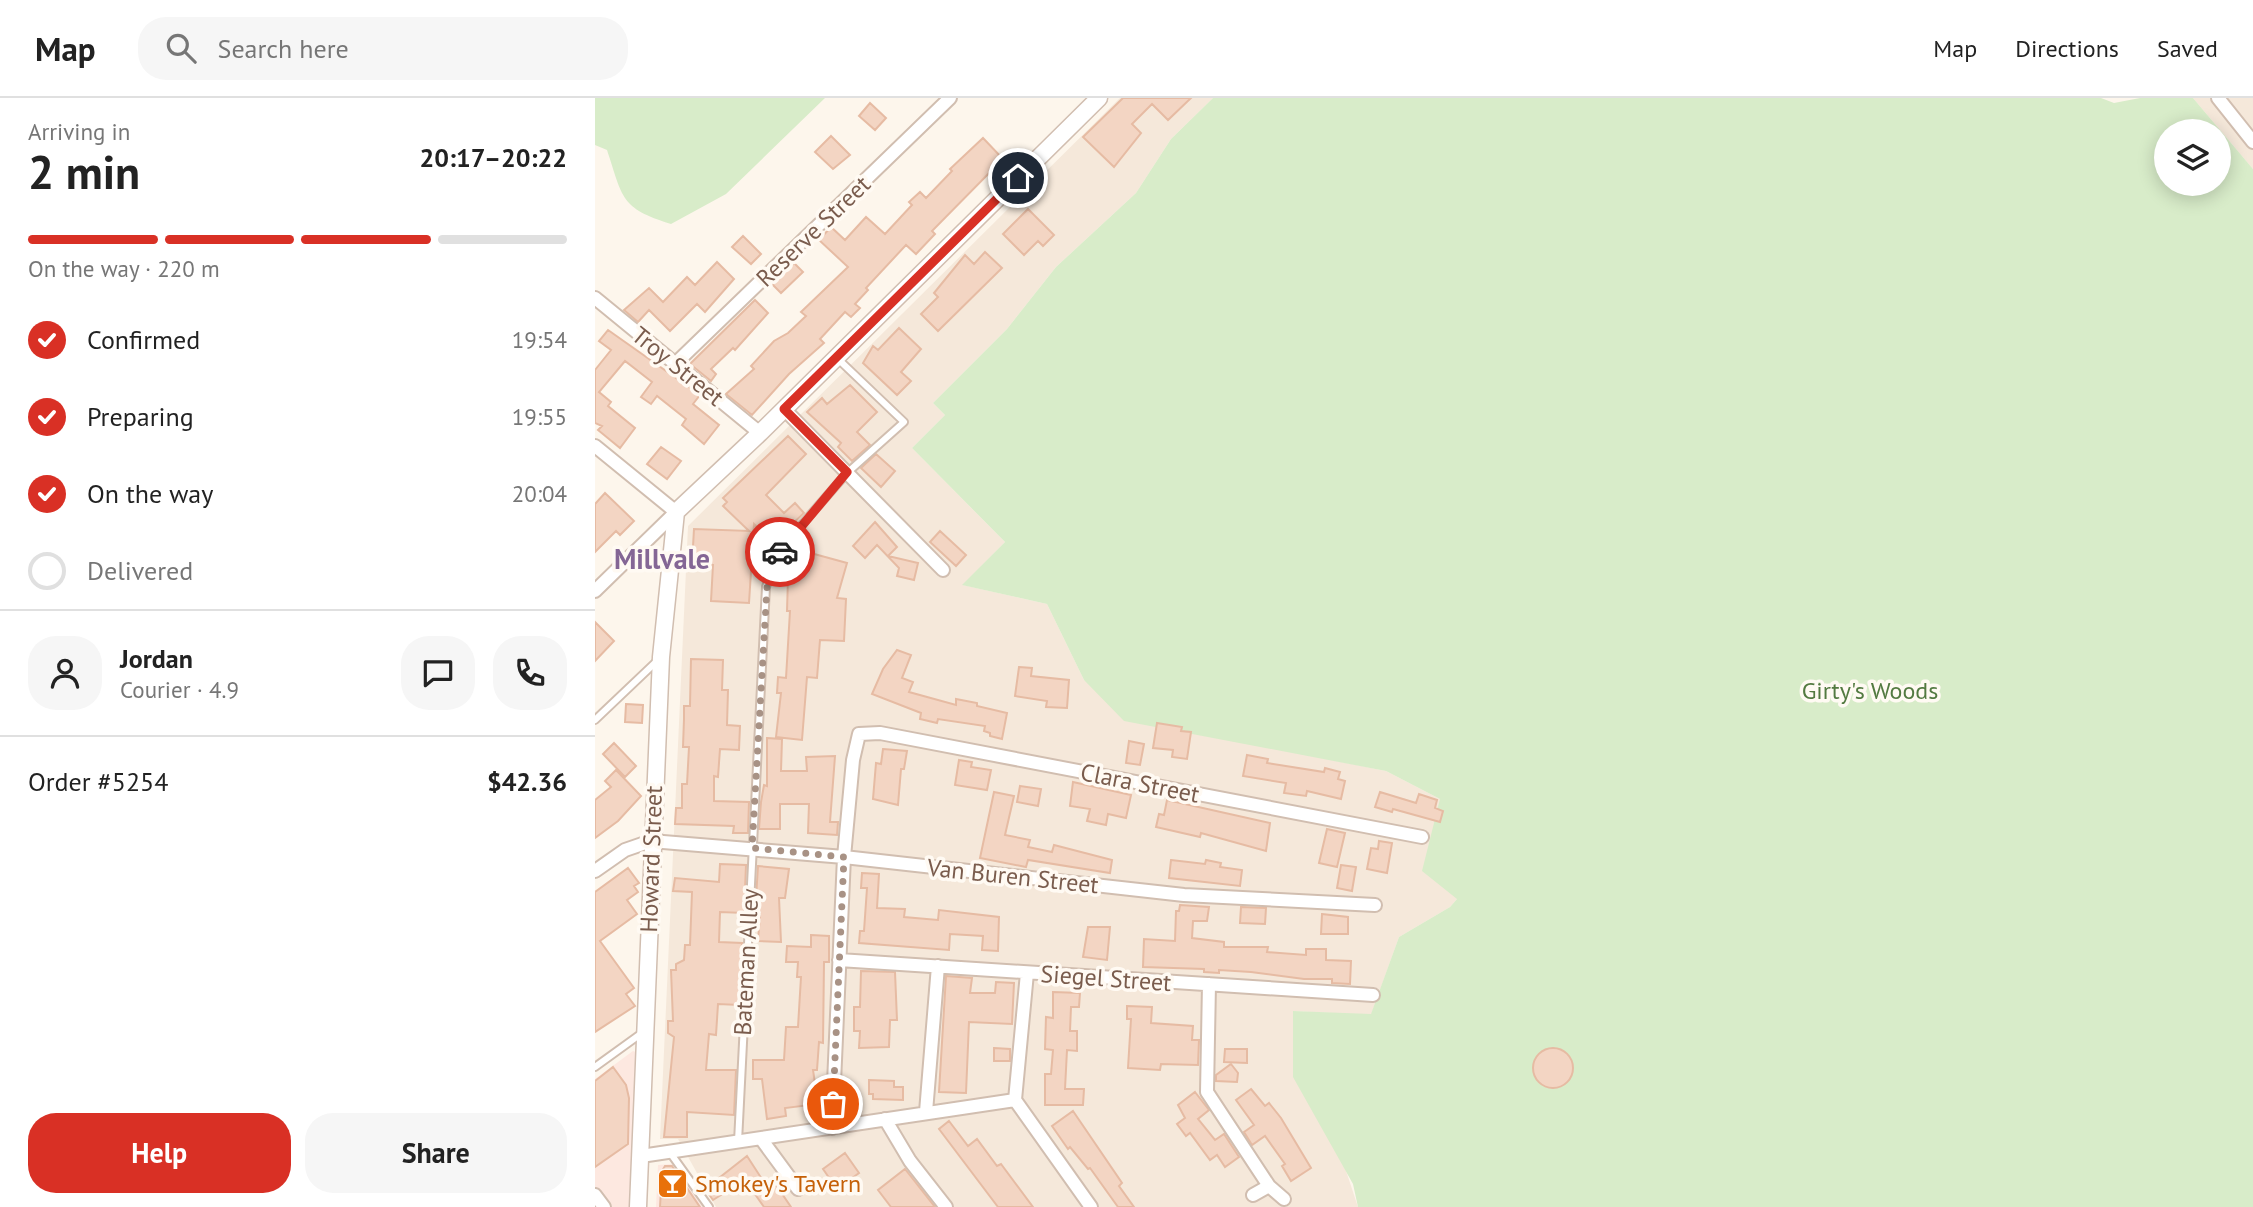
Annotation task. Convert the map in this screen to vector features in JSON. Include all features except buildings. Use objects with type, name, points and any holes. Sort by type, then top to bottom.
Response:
[{"type":"street","name":"Reserve Street","points":[[675,364],[950,98]]},
{"type":"street","points":[[595,591],[760,433],[1098,98]]},
{"type":"street","points":[[2218,98],[2253,142]]},
{"type":"street","name":"Troy Street","points":[[595,299],[760,433]]},
{"type":"street","points":[[784,409],[943,570]]},
{"type":"street","points":[[595,446],[676,512]]},
{"type":"street","name":"Howard Street","points":[[638,1207],[651,841],[661,657],[676,512]]},
{"type":"street","name":"Clara Street","points":[[844,857],[853,760],[859,734],[880,733],[1422,837]]},
{"type":"street","points":[[595,871],[625,850],[651,841]]},
{"type":"street","name":"Van Buren Street","points":[[651,841],[844,857],[1184,895],[1375,905]]},
{"type":"street","points":[[832,1128],[844,857]]},
{"type":"street","name":"Siegel Street","points":[[839,960],[1373,995]]},
{"type":"street","points":[[926,1112],[938,965]]},
{"type":"street","points":[[1027,973],[1015,1100],[1091,1207]]},
{"type":"street","points":[[1209,985],[1207,1092],[1269,1186],[1284,1199]]},
{"type":"street","points":[[641,1156],[738,1144],[926,1112],[1015,1100]]},
{"type":"street","points":[[885,1119],[910,1161],[946,1207]]},
{"type":"street","points":[[762,1140],[798,1189]]},
{"type":"street","points":[[1252,1195],[1269,1186]]},
{"type":"street","points":[[595,1195],[604,1207]]},
{"type":"lane","name":"Bateman Alley","points":[[738,1144],[767,587],[776,558],[784,545],[847,472],[904,422],[837,357]]},
{"type":"lane","points":[[595,720],[661,657]]},
{"type":"lane","points":[[595,1067],[645,1031]]},
{"type":"lane","points":[[671,1154],[709,1207]]},
{"type":"shaded area","points":[[1120,98],[1213,98],[1171,139],[1136,193],[1056,267],[1007,329],[933,403],[945,415],[912,448],[1005,542],[963,585],[1047,604],[1084,680],[1174,728],[1386,771],[1444,801],[1471,883],[1450,907],[1399,937],[1371,1015],[1293,1011],[1358,1207],[716,1207],[678,1139],[660,1139],[688,526]]},
{"type":"shaded area","points":[[2193,98],[2253,98],[2253,169],[2231,143],[2231,119],[2211,119]]},
{"type":"shaded area","points":[[633,1051],[636,1052],[629,1207],[595,1207],[595,1079]]},
{"type":"shaded area","points":[[672,1164],[703,1207],[656,1207],[658,1165]]},
{"type":"green space","points":[[595,98],[825,98],[726,194],[671,224],[642,212],[626,199],[607,150],[595,145]]},
{"type":"green space","name":"Girty's Woods","points":[[1213,98],[2101,98],[2114,103],[2140,98],[2193,98],[2211,119],[2154,119],[2154,196],[2231,196],[2231,143],[2253,169],[2253,1207],[1358,1207],[1353,1184],[1293,1077],[1293,1011],[1371,1014],[1399,937],[1450,907],[1457,899],[1422,871],[1440,799],[1386,771],[1124,721],[1084,680],[1047,604],[962,585],[1005,542],[912,448],[945,415],[933,403],[1007,329],[1056,267],[1136,193],[1171,139]]},
{"type":"way so far","points":[[780,552],[767,587],[752,848],[844,857],[833,1104]]},
{"type":"place","name":"Smokey's Tavern","points":[[672,1183]]},
{"type":"district","name":"Millvale","points":[[662,558]]},
{"type":"route","points":[[780,552],[847,472],[784,409],[1018,178]]}]
